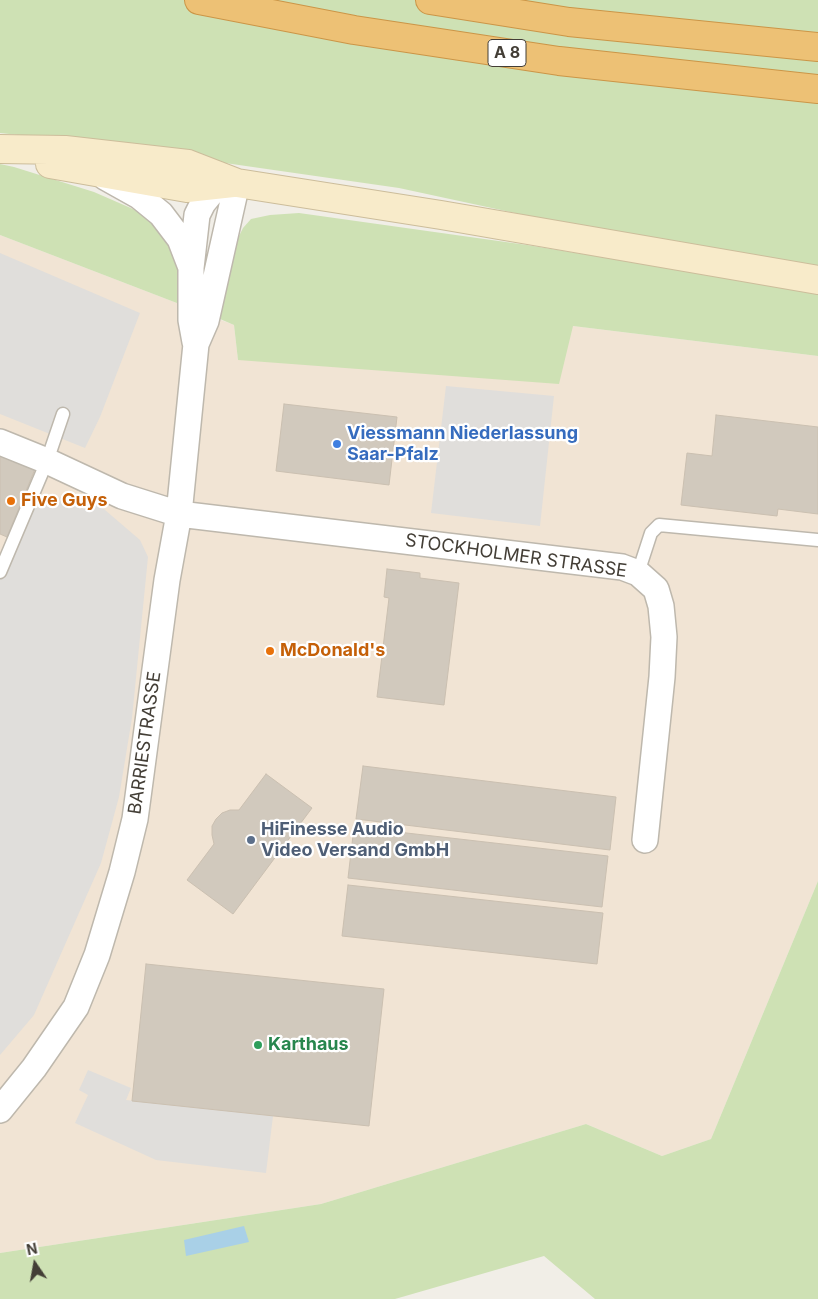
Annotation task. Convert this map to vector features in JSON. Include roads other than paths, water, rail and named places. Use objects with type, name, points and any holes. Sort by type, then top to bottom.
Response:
[{"type":"highway","name":"A 8","points":[[199,0],[354,30],[559,61],[818,89]]},
{"type":"highway","name":"A 8","points":[[430,0],[569,22],[818,48]]},
{"type":"main road","points":[[0,150],[59,167],[187,188],[237,183]]},
{"type":"main road","points":[[0,150],[65,150],[188,164],[237,183],[441,215],[818,280]]},
{"type":"street","name":"BARRIESTRASSE","points":[[100,174],[139,196],[161,214],[180,239],[191,268]]},
{"type":"street","name":"BARRIESTRASSE","points":[[0,1110],[40,1060],[76,1007],[96,955],[122,872],[136,809],[179,514],[196,344],[191,320],[191,268],[196,215],[203,202],[212,192],[237,183]]},
{"type":"street","name":"BARRIESTRASSE","points":[[196,344],[206,322],[237,183]]},
{"type":"street","name":"STOCKHOLMER STRASSE","points":[[0,442],[47,461],[122,496],[179,514],[622,567],[638,573],[656,589],[662,606],[664,637],[662,677],[645,840]]},
{"type":"lane","points":[[0,572],[47,461],[62,414]]},
{"type":"lane","points":[[638,573],[651,533],[659,525],[818,540]]},
{"type":"water","points":[[244,1226],[249,1242],[186,1256],[184,1240]]},
{"type":"place","name":"Viessmann Niederlassung Saar-Pfalz","points":[[337,444]]},
{"type":"place","name":"Five Guys","points":[[11,501]]},
{"type":"place","name":"McDonald's","points":[[270,651]]},
{"type":"place","name":"HiFinesse Audio Video Versand GmbH","points":[[251,840]]},
{"type":"place","name":"Karthaus","points":[[258,1045]]}]
